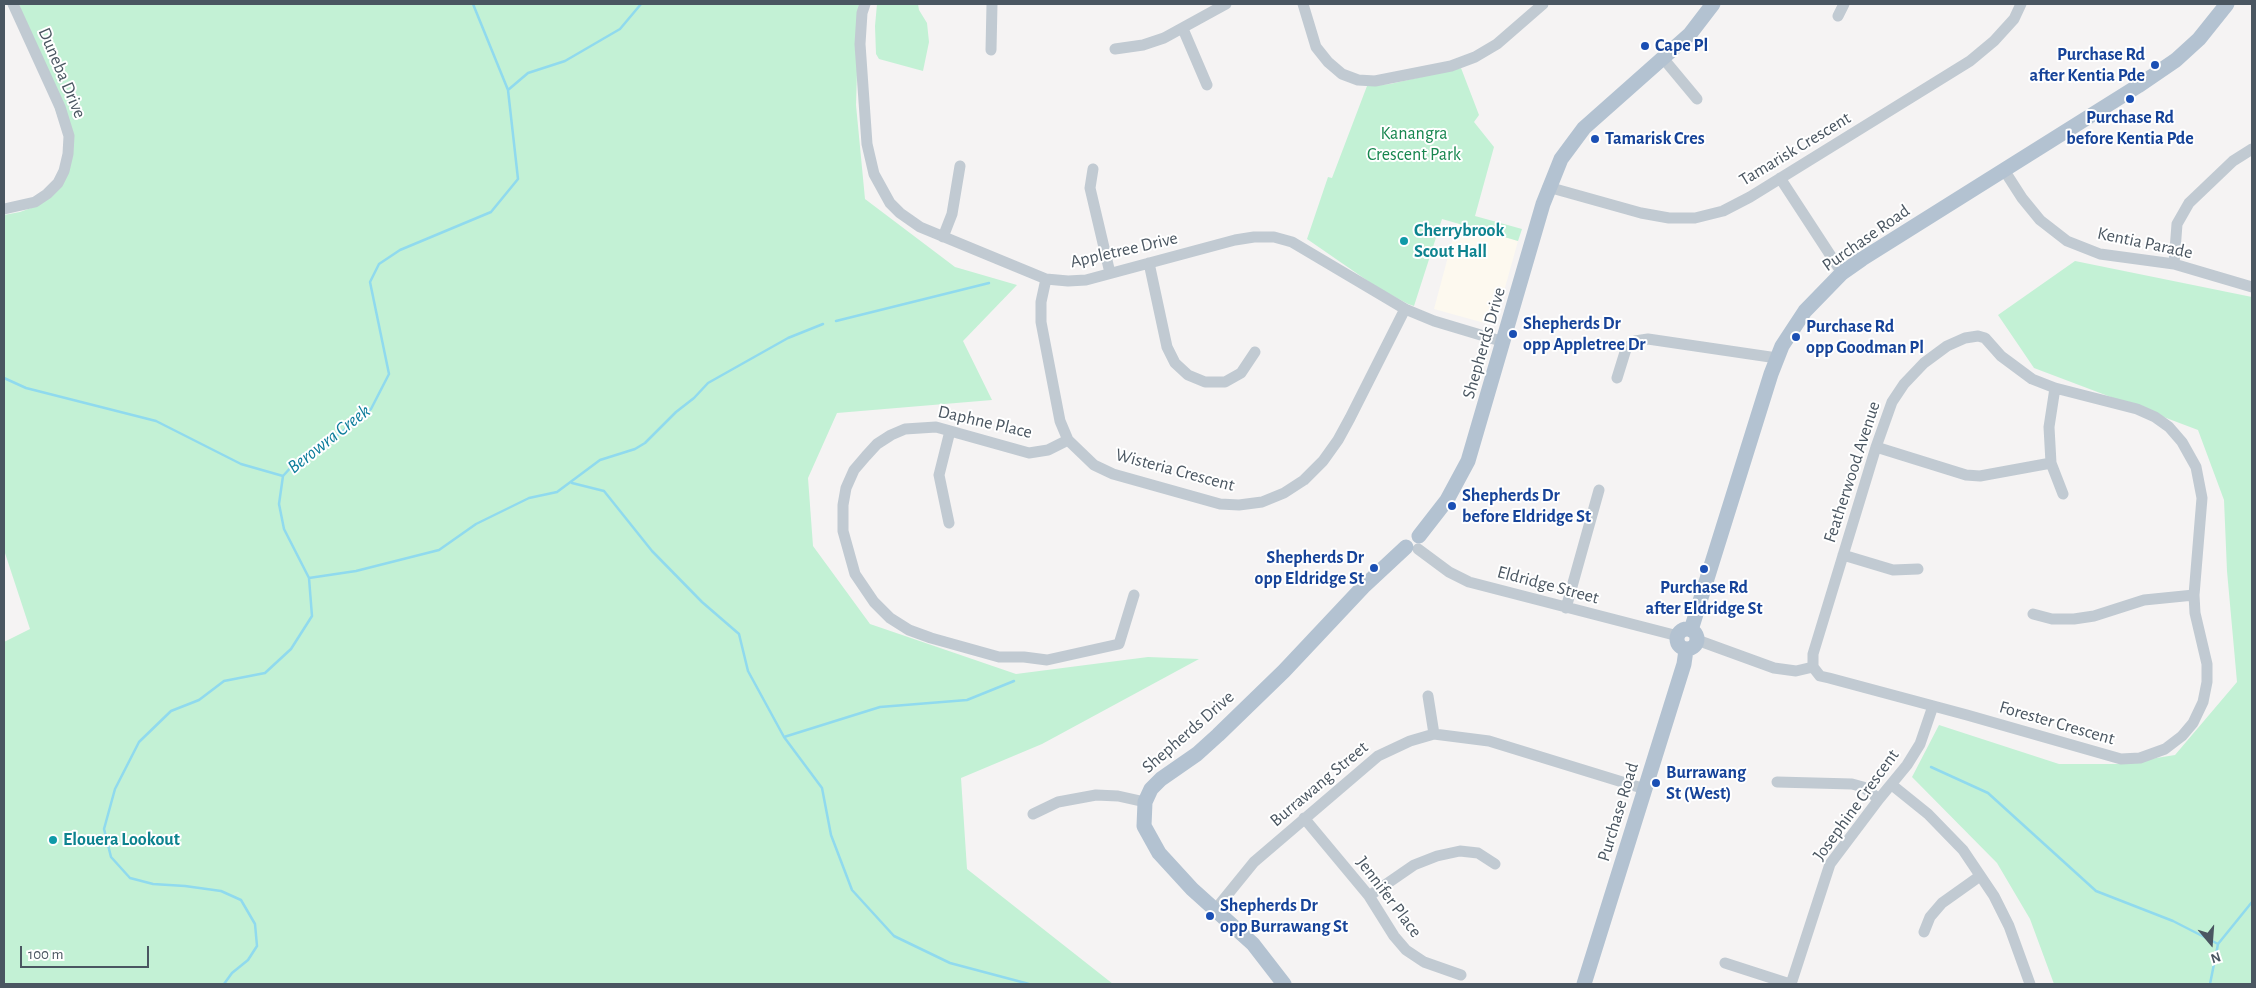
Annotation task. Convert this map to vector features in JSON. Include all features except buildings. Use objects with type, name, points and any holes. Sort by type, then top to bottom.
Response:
[{"type":"main road","name":"Shepherds Drive","points":[[1284,984],[1253,944],[1171,868],[1159,853],[1144,826],[1145,802],[1151,789],[1161,779],[1197,754],[1218,735],[1284,671],[1363,587],[1414,544],[1446,500],[1468,461],[1548,188],[1567,149],[1584,128],[1690,34],[1712,4]]},
{"type":"main road","name":"Purchase Road","points":[[1584,984],[1684,664],[1688,639],[1777,358],[1790,332],[1805,311],[1842,273],[2176,60],[2199,39],[2226,4]]},
{"type":"street","name":"Duneba Drive","points":[[4,209],[35,202],[48,194],[58,183],[68,154],[68,136],[60,108],[13,4]]},
{"type":"street","name":"Appletree Drive","points":[[865,4],[862,13],[860,44],[867,144],[874,174],[890,203],[900,213],[920,227],[1046,279],[1068,281],[1086,280],[1235,240],[1254,236],[1274,237],[1298,246],[1405,309],[1434,321],[1504,342]]},
{"type":"street","points":[[990,50],[992,4]]},
{"type":"street","points":[[1115,50],[1143,45],[1183,29],[1226,4]]},
{"type":"street","points":[[1303,4],[1316,47],[1328,62],[1342,74],[1358,80],[1376,81],[1451,66],[1475,57],[1497,44],[1543,4]]},
{"type":"street","points":[[1838,16],[1844,4]]},
{"type":"street","name":"Tamarisk Crescent","points":[[1548,188],[1641,213],[1669,218],[1695,218],[1722,211],[1780,178],[1970,61],[1994,41],[2014,19],[2021,4]]},
{"type":"street","points":[[1183,29],[1207,85]]},
{"type":"street","points":[[1662,57],[1696,99]]},
{"type":"street","points":[[2174,264],[2177,224],[2189,203],[2233,161],[2252,149]]},
{"type":"street","points":[[943,237],[952,214],[960,166]]},
{"type":"street","points":[[1093,169],[1090,188],[1110,273]]},
{"type":"street","name":"Kentia Parade","points":[[2004,170],[2022,198],[2040,220],[2067,241],[2100,254],[2174,264],[2252,287]]},
{"type":"street","points":[[1780,178],[1842,273]]},
{"type":"street","points":[[1149,263],[1168,347],[1175,363],[1188,375],[1205,382],[1225,382],[1242,373],[1254,352]]},
{"type":"street","name":"Wisteria Crescent","points":[[1046,279],[1041,322],[1060,421],[1068,440],[1094,466],[1113,474],[1220,504],[1239,505],[1262,502],[1284,493],[1304,480],[1323,461],[1338,440],[1405,309]]},
{"type":"street","name":"Featherwood Avenue","points":[[1813,667],[1813,654],[1876,447],[1892,402],[1904,384],[1924,362],[1947,346],[1964,338],[1978,336],[1985,338]]},
{"type":"street","name":"Forester Crescent","points":[[1813,667],[1820,676],[2121,759],[2140,758],[2165,750],[2182,736],[2193,723],[2203,702],[2207,682],[2206,664],[2195,613],[2194,595],[2202,498],[2196,468],[2182,442],[2169,427],[2155,417],[2137,409],[2055,388],[2032,379],[2001,356],[1985,338]]},
{"type":"street","points":[[1617,378],[1626,349],[1635,341],[1648,339],[1777,358]]},
{"type":"street","points":[[2055,388],[2049,428],[2051,462],[2063,494]]},
{"type":"street","name":"Daphne Place","points":[[1068,440],[1048,450],[1029,453],[936,427],[905,429],[877,444],[854,470],[846,488],[843,505],[843,531],[855,574],[874,602],[890,618],[909,630],[930,638],[999,657],[1024,657],[1047,660],[1119,644],[1134,595]]},
{"type":"street","points":[[949,523],[939,475],[950,432]]},
{"type":"street","points":[[1876,447],[1966,475],[1980,476],[2051,462]]},
{"type":"street","points":[[1566,608],[1599,490]]},
{"type":"street","name":"Eldridge Street","points":[[1414,544],[1449,572],[1469,582],[1688,639]]},
{"type":"street","points":[[1843,555],[1893,570],[1918,569]]},
{"type":"street","points":[[2033,614],[2052,619],[2074,619],[2094,616],[2144,600],[2194,595]]},
{"type":"street","points":[[1688,639],[1774,668],[1796,671],[1813,667]]},
{"type":"street","points":[[1428,696],[1434,734]]},
{"type":"street","name":"Josephine Crescent","points":[[1790,984],[1830,864],[1879,799],[1892,785],[1920,744],[1933,706]]},
{"type":"street","name":"Burrawang Street","points":[[1215,910],[1254,862],[1378,756],[1410,741],[1434,734],[1489,741],[1645,789]]},
{"type":"street","points":[[1777,782],[1852,784],[1863,787],[1879,799]]},
{"type":"street","points":[[1892,785],[1934,820],[1963,850],[1994,896],[2009,926],[2030,984]]},
{"type":"street","points":[[1033,814],[1058,802],[1096,795],[1118,796],[1145,802]]},
{"type":"street","name":"Jennifer Place","points":[[1304,818],[1369,896],[1394,936],[1406,950],[1424,962],[1461,975]]},
{"type":"street","points":[[1369,896],[1414,865],[1437,856],[1460,851],[1478,853],[1495,864]]},
{"type":"street","points":[[1924,932],[1930,917],[1942,903],[1980,876]]},
{"type":"street","points":[[1725,963],[1790,984]]},
{"type":"shaded area","points":[[1457,223],[1518,241],[1496,320],[1488,324],[1434,309]]},
{"type":"green space","points":[[19,4],[859,4],[856,105],[865,199],[955,267],[1017,285],[963,341],[992,400],[837,413],[808,478],[813,546],[870,624],[1016,674],[1148,657],[1199,659],[1042,744],[961,778],[967,869],[1113,984],[4,984],[4,642],[30,629],[4,550],[4,215],[20,212],[39,205],[71,155]]},
{"type":"green space","points":[[877,4],[918,4],[919,10],[927,23],[929,42],[923,71],[879,59],[876,54],[875,26]]},
{"type":"green space","name":"Kanangra Crescent Park","points":[[1461,68],[1479,115],[1474,122],[1494,147],[1475,216],[1522,229],[1518,241],[1442,219],[1414,306],[1378,288],[1307,239],[1328,177],[1332,178],[1367,86],[1390,84]]},
{"type":"green space","points":[[2075,261],[2252,297],[2252,984],[2054,984],[2030,919],[1997,863],[1912,777],[1939,725],[2059,764],[2119,764],[2175,755],[2237,682],[2227,571],[2224,500],[2198,430],[2034,368],[1998,315]]},
{"type":"waterway","name":"Berowra Creek","points":[[224,984],[232,973],[248,960],[257,946],[255,924],[241,900],[221,891],[153,884],[130,878],[111,857],[104,829],[115,789],[139,742],[171,711],[199,700],[224,681],[265,673],[291,649],[312,616],[309,578],[284,529],[279,504],[283,476],[302,455],[338,435],[371,409],[389,374],[370,282],[379,264],[400,250],[491,212],[518,179],[508,90],[473,4]]},
{"type":"waterway","points":[[508,90],[528,73],[565,61],[620,29],[641,4]]},
{"type":"waterway","points":[[836,321],[989,283]]},
{"type":"waterway","points":[[309,578],[356,571],[439,550],[476,524],[529,498],[557,492],[600,460],[635,449],[645,443],[708,383],[788,338],[823,324]]},
{"type":"waterway","points":[[4,378],[26,388],[156,421],[241,464],[283,476]]},
{"type":"waterway","points":[[572,483],[604,491],[652,551],[702,602],[739,634],[748,671],[784,737],[822,788],[831,835],[852,890],[894,936],[950,963],[1029,984]]},
{"type":"waterway","points":[[784,737],[880,707],[967,700],[1014,681]]},
{"type":"waterway","points":[[1931,767],[1988,793],[2096,891],[2173,921],[2218,944]]},
{"type":"waterway","points":[[2210,984],[2218,944],[2252,902]]},
{"type":"place","name":"Cape Pl","points":[[1645,46]]},
{"type":"place","name":"Purchase Rd after Kentia Pde","points":[[2155,65]]},
{"type":"place","name":"Purchase Rd before Kentia Pde","points":[[2130,99]]},
{"type":"place","name":"Tamarisk Cres","points":[[1595,139]]},
{"type":"place","name":"Cherrybrook Scout Hall","points":[[1404,241]]},
{"type":"place","name":"Shepherds Dr opp Appletree Dr","points":[[1513,334]]},
{"type":"place","name":"Purchase Rd opp Goodman Pl","points":[[1796,337]]},
{"type":"place","name":"Shepherds Dr before Eldridge St","points":[[1452,506]]},
{"type":"place","name":"Shepherds Dr opp Eldridge St","points":[[1374,568]]},
{"type":"place","name":"Purchase Rd after Eldridge St","points":[[1704,569]]},
{"type":"place","name":"Burrawang St (West)","points":[[1656,783]]},
{"type":"place","name":"Elouera Lookout","points":[[53,840]]},
{"type":"place","name":"Shepherds Dr opp Burrawang St","points":[[1210,916]]}]
